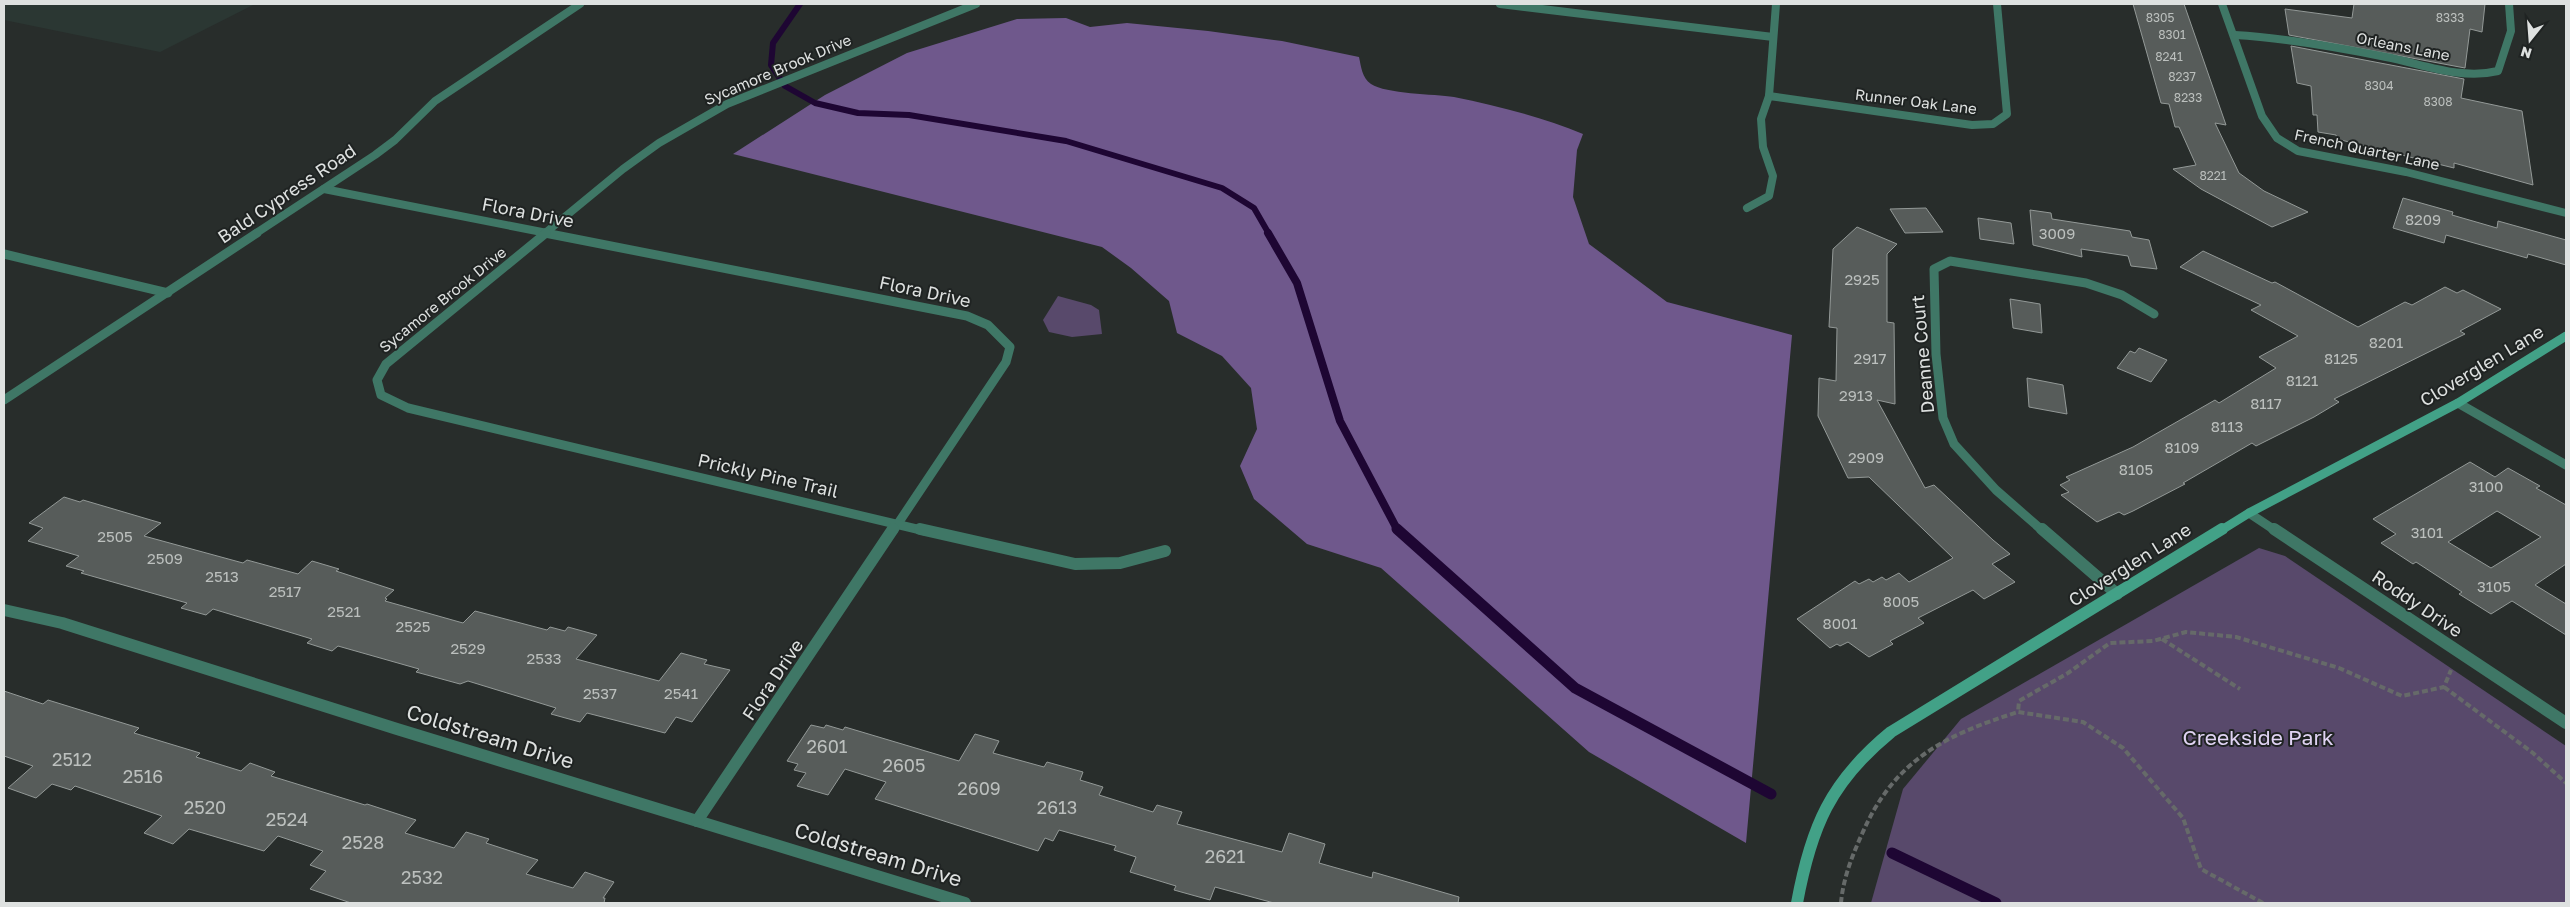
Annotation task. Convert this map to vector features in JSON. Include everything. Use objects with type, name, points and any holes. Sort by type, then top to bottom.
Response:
[{"type":"street","name":"Bald Cypress Road","points":[[4,400],[324,189],[395,140],[435,101],[580,4]]},
{"type":"street","name":"Sycamore Brook Drive","points":[[376,380],[386,364],[404,348],[644,153],[727,104],[976,4]]},
{"type":"street","points":[[1500,4],[1556,7],[1773,37]]},
{"type":"street","points":[[1747,208],[1769,196],[1773,176],[1763,147],[1761,119],[1769,96],[1776,4]]},
{"type":"street","name":"Runner Oak Lane","points":[[1769,96],[1972,125],[1993,124],[2007,114],[1997,4]]},
{"type":"street","name":"French Quarter Lane","points":[[2222,4],[2262,116],[2272,133],[2284,147],[2298,152],[2406,172],[2566,213]]},
{"type":"street","name":"Orleans Lane","points":[[2235,36],[2327,47],[2464,73],[2488,74],[2498,71],[2511,31],[2510,4]]},
{"type":"street","name":"Flora Drive","points":[[324,189],[967,316],[988,325],[1010,347],[1006,362],[697,821]]},
{"type":"street","points":[[4,254],[168,293]]},
{"type":"street","name":"Deanne Court","points":[[2117,594],[1996,490],[1954,444],[1943,418],[1936,354],[1934,268],[1950,262],[1970,263],[2086,283],[2122,295],[2154,314]]},
{"type":"street","name":"Cloverglen Lane","points":[[1797,903],[1808,854],[1826,804],[1837,785],[1871,747],[1891,732],[2249,513],[2458,403],[2566,336]]},
{"type":"street","name":"Prickly Pine Trail","points":[[376,380],[381,395],[408,408],[896,524],[1075,564],[1120,563],[1165,551]]},
{"type":"street","points":[[2458,403],[2566,465]]},
{"type":"street","name":"Roddy Drive","points":[[2249,513],[2566,723]]},
{"type":"street","name":"Coldstream Drive","points":[[4,610],[62,623],[965,903]]},
{"type":"path","points":[[2018,712],[2019,700],[2068,673],[2110,642],[2162,638],[2186,632],[2236,637],[2338,668],[2402,696],[2444,687],[2533,753],[2566,783]]},
{"type":"path","points":[[2162,638],[2201,666],[2240,689]]},
{"type":"path","points":[[2444,687],[2452,666],[2466,657]]},
{"type":"path","points":[[1841,903],[1852,857],[1865,821],[1884,790],[1908,763],[1938,742],[1976,724],[2018,712],[2083,722],[2123,748],[2183,818],[2201,869],[2263,903]]},
{"type":"shaded area","points":[[255,4],[160,52],[4,20],[4,5]]},
{"type":"shaded area","points":[[1066,18],[1090,27],[1127,23],[1208,31],[1282,41],[1359,57],[1362,72],[1366,79],[1378,87],[1399,92],[1454,97],[1487,104],[1536,117],[1583,134],[1577,150],[1573,197],[1589,244],[1667,302],[1792,335],[1746,843],[1589,752],[1381,568],[1307,544],[1254,499],[1240,466],[1257,429],[1251,388],[1222,356],[1177,333],[1169,301],[1131,268],[1102,247],[733,154],[825,95],[907,53],[1017,19]]},
{"type":"green space","points":[[1058,296],[1091,305],[1099,310],[1102,334],[1072,337],[1049,332],[1043,320]]},
{"type":"green space","name":"Creekside Park","points":[[2259,548],[2285,556],[2566,746],[2566,903],[1871,903],[1903,789],[1961,719]]},
{"type":"building","points":[[2133,4],[2184,4],[2226,125],[2215,123],[2239,173],[2264,191],[2308,212],[2272,227],[2201,189],[2173,169],[2196,165],[2179,127],[2175,127],[2169,104],[2161,103]]},
{"type":"building","points":[[2354,4],[2485,4],[2482,32],[2470,29],[2465,68],[2289,35],[2285,9],[2352,18]]},
{"type":"building","points":[[2291,46],[2464,79],[2461,98],[2522,111],[2533,185],[2454,163],[2454,168],[2337,139],[2336,135],[2318,132],[2317,115],[2313,115],[2311,86],[2297,83]]},
{"type":"building","points":[[2403,198],[2453,212],[2452,215],[2497,228],[2498,221],[2566,240],[2566,265],[2528,254],[2527,258],[2446,235],[2444,243],[2393,228]]},
{"type":"building","points":[[1926,208],[1943,232],[1905,233],[1890,209]]},
{"type":"building","points":[[2030,210],[2051,213],[2052,219],[2130,231],[2132,237],[2149,240],[2157,269],[2131,266],[2128,256],[2081,249],[2082,257],[2033,245]]},
{"type":"building","points":[[1978,218],[2011,223],[2014,244],[1980,239]]},
{"type":"building","points":[[1857,227],[1897,244],[1887,254],[1887,322],[1894,323],[1895,404],[1877,400],[1925,488],[1934,485],[2010,554],[1992,564],[2015,582],[1984,599],[1973,590],[1918,618],[1924,623],[1890,641],[1893,644],[1869,657],[1848,642],[1840,646],[1837,644],[1830,648],[1797,619],[1855,581],[1859,584],[1869,579],[1873,582],[1882,577],[1886,580],[1899,573],[1909,582],[1953,558],[1869,477],[1848,478],[1818,416],[1819,378],[1836,381],[1837,328],[1829,327],[1833,249]]},
{"type":"building","points":[[2203,251],[2272,283],[2275,282],[2358,327],[2405,302],[2412,305],[2445,287],[2457,293],[2463,290],[2501,309],[2460,331],[2465,334],[2334,399],[2339,402],[2314,417],[2256,446],[2252,443],[2183,483],[2185,484],[2133,511],[2124,515],[2119,512],[2097,522],[2061,495],[2069,492],[2060,485],[2070,480],[2066,477],[2133,447],[2215,400],[2219,403],[2276,368],[2259,357],[2298,336],[2251,310],[2261,305],[2180,267]]},
{"type":"building","points":[[2010,299],[2040,304],[2042,333],[2013,328]]},
{"type":"building","points":[[2139,348],[2167,360],[2151,382],[2117,368],[2130,351],[2135,353]]},
{"type":"building","points":[[2027,378],[2063,385],[2067,414],[2029,407]]},
{"type":"building","points":[[2470,462],[2495,477],[2508,468],[2540,486],[2536,488],[2566,505],[2566,564],[2535,585],[2566,604],[2566,635],[2512,601],[2491,614],[2459,594],[2462,592],[2416,562],[2413,564],[2381,543],[2396,534],[2373,519]],"holes":[[[2497,511],[2541,537],[2491,568],[2448,542]]]},
{"type":"building","points":[[64,497],[80,502],[83,500],[161,523],[144,536],[243,563],[247,560],[298,574],[312,561],[339,569],[336,571],[394,590],[385,598],[387,599],[385,601],[463,623],[475,611],[547,630],[550,627],[565,631],[568,627],[597,635],[576,659],[659,681],[681,653],[707,660],[704,664],[730,670],[692,722],[676,717],[665,733],[587,713],[580,722],[551,714],[556,708],[468,681],[460,684],[416,672],[419,669],[338,646],[332,651],[307,643],[312,639],[213,609],[206,615],[181,608],[187,603],[81,573],[84,571],[66,566],[79,556],[28,541],[43,528],[29,523]]},
{"type":"building","points":[[4,691],[43,704],[48,700],[139,728],[134,733],[200,753],[196,757],[241,771],[250,763],[275,772],[271,776],[416,820],[405,833],[454,848],[466,832],[489,839],[486,843],[538,860],[526,874],[573,888],[585,872],[614,882],[603,898],[605,898],[604,903],[351,903],[310,889],[326,871],[310,865],[323,851],[278,836],[264,851],[189,829],[173,844],[144,833],[162,816],[75,786],[71,790],[52,784],[36,798],[8,788],[33,766],[4,756]]},
{"type":"building","points":[[811,725],[824,728],[826,725],[843,730],[845,727],[959,761],[975,734],[999,741],[993,753],[1044,767],[1047,762],[1083,772],[1080,780],[1103,787],[1099,795],[1153,812],[1157,805],[1182,812],[1177,824],[1282,852],[1289,833],[1325,844],[1319,863],[1372,878],[1373,872],[1459,897],[1458,903],[1274,903],[1215,887],[1210,900],[1174,890],[1176,886],[1130,872],[1136,857],[1114,850],[1116,846],[1059,830],[1053,841],[1045,838],[1038,851],[875,799],[886,782],[845,769],[828,795],[797,786],[806,773],[794,770],[798,764],[787,761]]},
{"type":"waterway","points":[[800,4],[773,43],[771,65],[785,86],[815,103],[858,113],[909,115],[1066,141],[1222,188],[1254,208],[1269,234]]},
{"type":"waterway","points":[[1268,233],[1297,283],[1340,421],[1398,531]]},
{"type":"waterway","points":[[1397,529],[1575,688],[1771,794]]},
{"type":"waterway","points":[[1892,853],[1996,903]]}]
